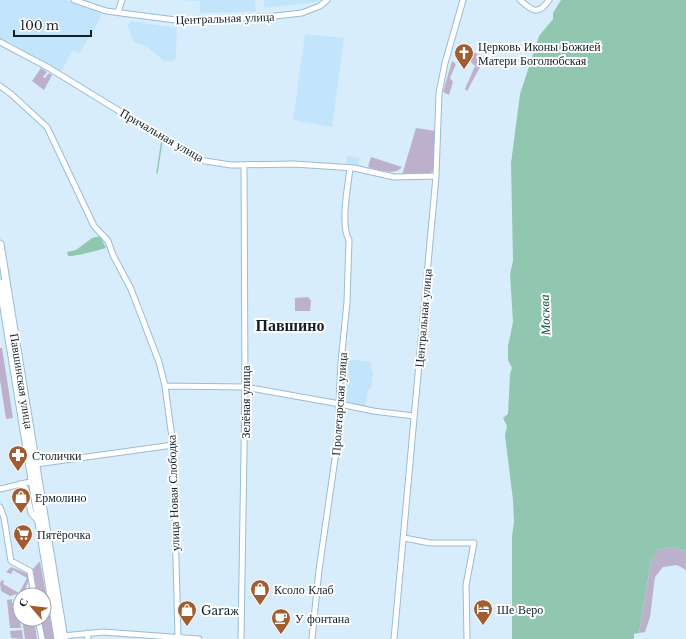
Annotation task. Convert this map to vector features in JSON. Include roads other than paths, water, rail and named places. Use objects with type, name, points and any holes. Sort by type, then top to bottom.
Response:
[{"type":"main road","name":"Павшинская улица","points":[[0,244],[36,464],[40,523],[61,637]]},
{"type":"main road","name":"Павшинская улица","points":[[0,283],[36,481],[61,637]]},
{"type":"street","name":"Центральная улица","points":[[74,0],[95,8],[183,21],[216,20],[302,13],[320,6],[327,0]]},
{"type":"street","points":[[118,12],[122,0]]},
{"type":"street","name":"Центральная улица","points":[[394,639],[436,176],[440,85],[463,0]]},
{"type":"street","points":[[520,0],[531,10],[535,11],[541,8],[548,0]]},
{"type":"street","name":"Причальная улица","points":[[0,42],[49,68],[198,158],[217,164],[294,164],[350,168],[394,177],[436,176]]},
{"type":"street","name":"улица Новая Слободка","points":[[0,86],[11,94],[47,127],[94,226],[108,241],[113,255],[131,288],[148,331],[165,386],[173,445],[178,637]]},
{"type":"street","name":"Зелёная улица","points":[[242,639],[245,387],[244,165]]},
{"type":"street","name":"Пролетарская улица","points":[[312,639],[319,570],[337,445],[341,362],[347,302],[349,240],[346,235],[346,209],[350,168]]},
{"type":"street","points":[[165,386],[245,387],[340,404],[373,412],[414,416]]},
{"type":"street","points":[[36,464],[173,445]]},
{"type":"street","points":[[0,488],[36,481]]},
{"type":"street","points":[[20,484],[26,489],[31,513],[40,523]]},
{"type":"street","points":[[0,507],[4,518],[11,561],[30,571],[33,587]]},
{"type":"street","points":[[404,538],[430,543],[474,543],[466,585],[467,639]]},
{"type":"street","points":[[40,627],[42,639]]},
{"type":"street","points":[[61,637],[103,632],[200,639]]},
{"type":"street","points":[[87,633],[88,639]]},
{"type":"water","name":"Москва","points":[[561,0],[686,0],[686,551],[672,547],[658,550],[651,562],[639,633],[634,634],[634,639],[512,639],[512,536],[514,522],[513,500],[505,435],[507,426],[503,418],[508,414],[510,374],[512,368],[508,360],[508,346],[513,322],[510,274],[513,261],[511,163],[520,94],[539,36],[553,19],[553,13]]},
{"type":"water","points":[[100,236],[106,248],[68,256],[67,252],[76,250],[92,238]]},
{"type":"waterway","points":[[157,173],[162,140]]},
{"type":"place","name":"Церковь Иконы Божией Матери Боголюбская","points":[[464,70]]},
{"type":"place","name":"Столички","points":[[18,472]]},
{"type":"place","name":"Ермолино","points":[[21,514]]},
{"type":"place","name":"Пятёрочка","points":[[23,551]]},
{"type":"place","name":"Ксоло Клаб","points":[[260,606]]},
{"type":"place","name":"Ше Веро","points":[[483,626]]},
{"type":"place","name":"Garaж","points":[[187,627]]},
{"type":"place","name":"У фонтана","points":[[281,635]]},
{"type":"district","name":"Павшино","points":[[290,325]]}]
